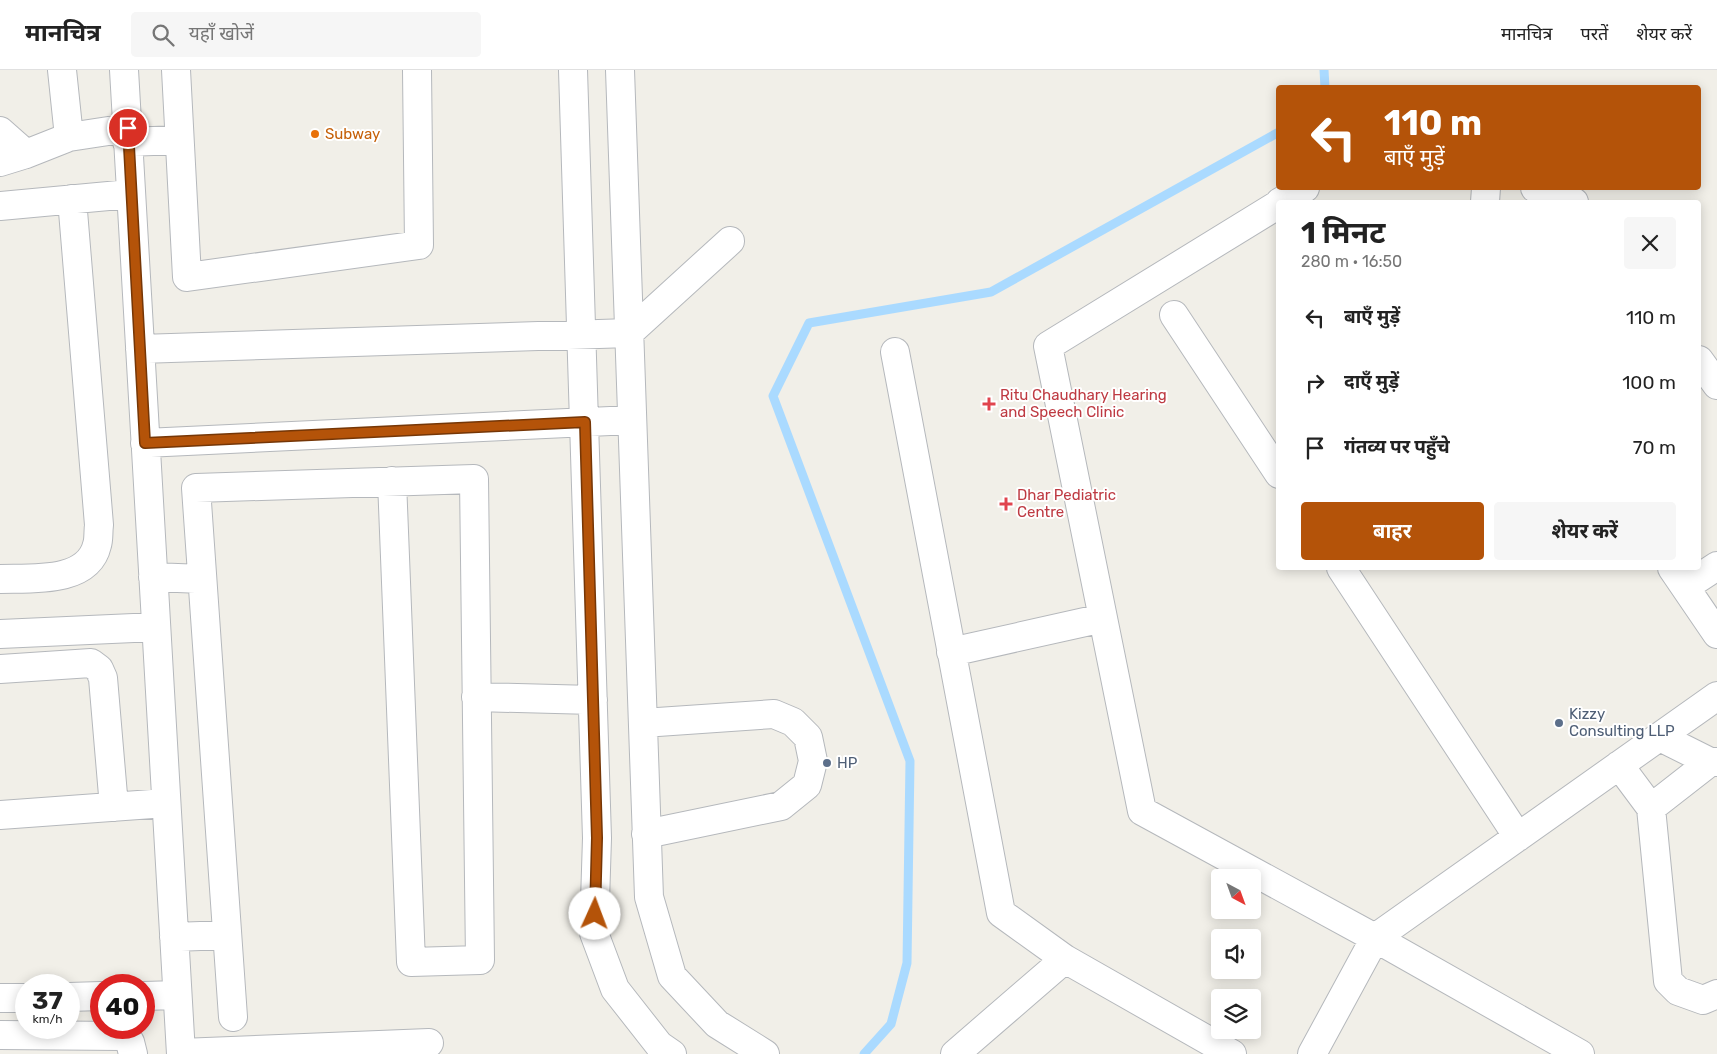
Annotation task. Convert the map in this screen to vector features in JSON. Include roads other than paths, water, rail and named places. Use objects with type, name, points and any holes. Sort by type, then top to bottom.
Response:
[{"type":"street","points":[[62,70],[69,136]]},
{"type":"street","points":[[124,70],[181,1054],[429,1043]]},
{"type":"street","points":[[176,70],[187,277],[419,245],[416,70]]},
{"type":"street","points":[[573,70],[597,838],[594,933],[614,990],[659,1045],[672,1054]]},
{"type":"street","points":[[620,70],[649,897],[672,976],[717,1024],[765,1054]]},
{"type":"street","points":[[0,131],[26,154]]},
{"type":"street","points":[[0,162],[26,154],[69,136],[128,135],[179,140]]},
{"type":"street","points":[[1285,200],[1302,190]]},
{"type":"street","points":[[1546,190],[1557,192],[1571,200]]},
{"type":"street","points":[[0,206],[130,194]]},
{"type":"street","points":[[0,579],[52,577],[69,573],[86,564],[97,546],[99,525],[72,199]]},
{"type":"street","points":[[1276,205],[1048,346],[1142,811],[1375,938],[1580,1054]]},
{"type":"street","points":[[140,349],[629,333],[730,242]]},
{"type":"street","points":[[1174,315],[1276,469]]},
{"type":"street","points":[[895,352],[1001,913],[1065,959],[1232,1054]]},
{"type":"street","points":[[1701,363],[1717,385]]},
{"type":"street","points":[[145,443],[632,420]]},
{"type":"street","points":[[233,1017],[196,488],[392,481],[474,479],[480,960],[411,962],[392,481]]},
{"type":"street","points":[[1717,566],[1678,577],[1717,634]]},
{"type":"street","points":[[1342,570],[1518,837]]},
{"type":"street","points":[[153,577],[202,578]]},
{"type":"street","points":[[951,652],[1103,618]]},
{"type":"street","points":[[0,634],[156,627]]},
{"type":"street","points":[[0,669],[91,663],[99,669],[103,678],[114,807]]},
{"type":"street","points":[[1312,1054],[1375,938],[1717,696]]},
{"type":"street","points":[[476,697],[593,700]]},
{"type":"street","points":[[643,723],[774,714],[793,722],[808,738],[813,761],[807,785],[781,806],[646,834]]},
{"type":"street","points":[[1651,808],[1714,762],[1660,737]]},
{"type":"street","points":[[1619,766],[1651,808],[1668,981],[1678,991],[1703,1000],[1717,994]]},
{"type":"street","points":[[0,815],[166,803]]},
{"type":"street","points":[[174,937],[227,935]]},
{"type":"street","points":[[955,1054],[1065,959]]},
{"type":"street","points":[[155,996],[177,995]]},
{"type":"street","points":[[0,998],[15,998]]},
{"type":"street","points":[[0,1035],[122,1036],[130,1042],[133,1054]]},
{"type":"waterway","points":[[1324,70],[1325,85]]},
{"type":"waterway","points":[[864,1054],[891,1024],[907,963],[910,761],[773,396],[809,323],[991,292],[1276,134]]},
{"type":"place","name":"Subway","points":[[315,134]]},
{"type":"place","name":"Ritu Chaudhary Hearing and Speech Clinic","points":[[989,404]]},
{"type":"place","name":"Dhar Pediatric Centre","points":[[1006,504]]},
{"type":"place","name":"Kizzy Consulting LLP","points":[[1559,723]]},
{"type":"place","name":"HP","points":[[827,763]]}]
